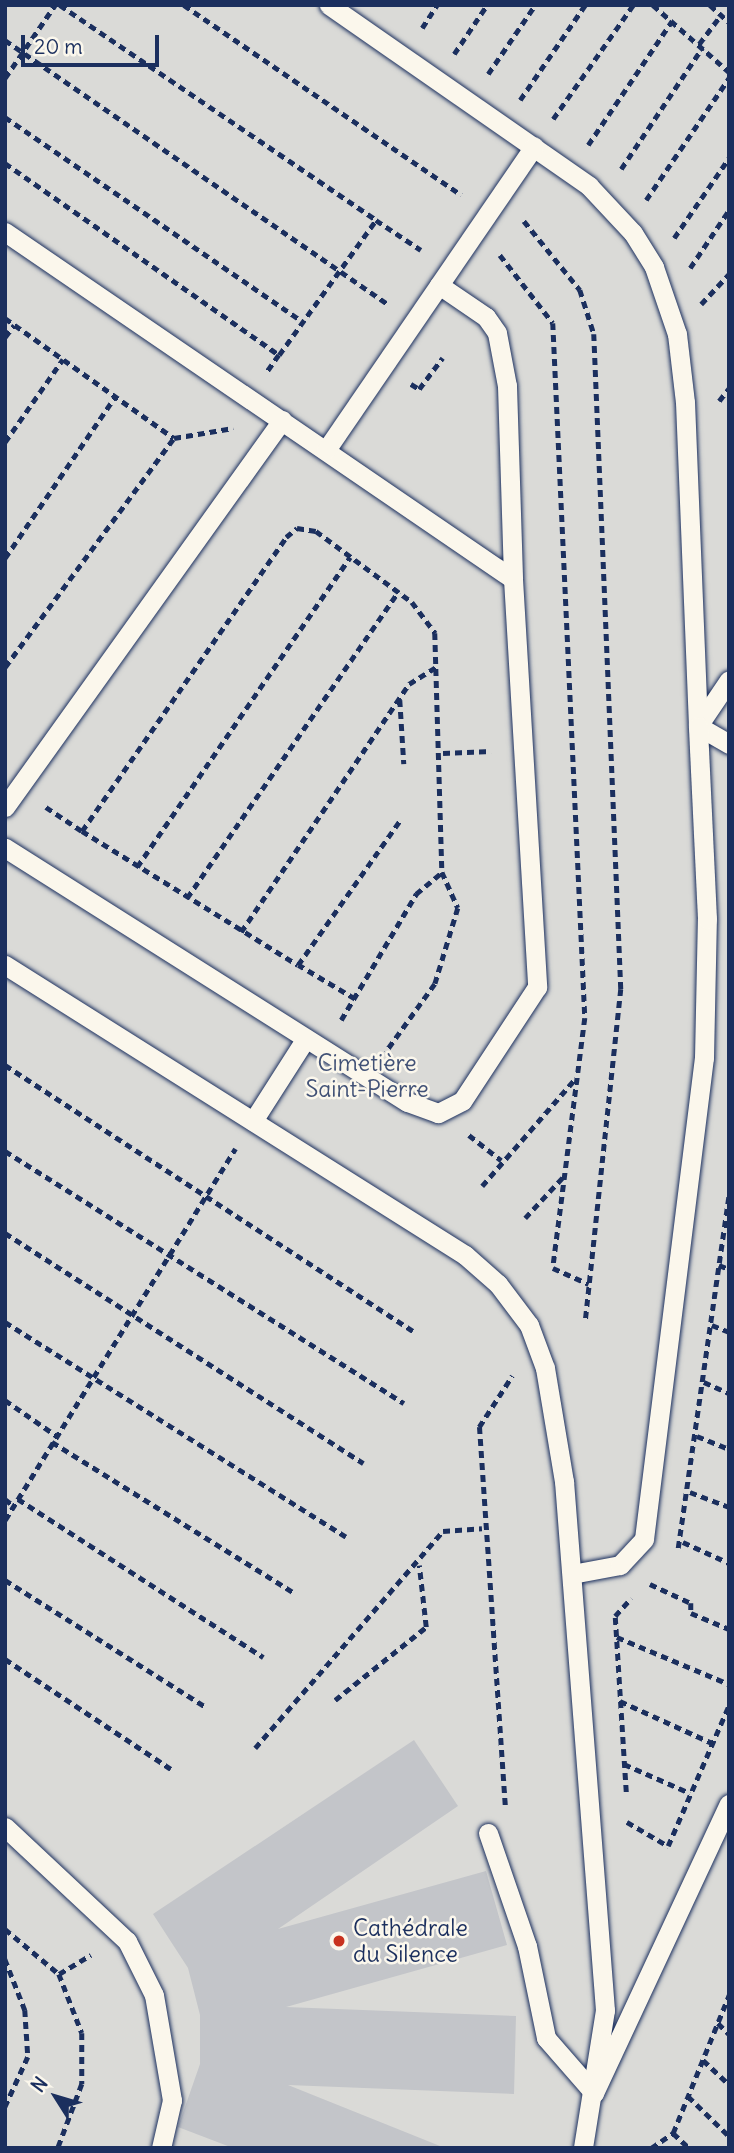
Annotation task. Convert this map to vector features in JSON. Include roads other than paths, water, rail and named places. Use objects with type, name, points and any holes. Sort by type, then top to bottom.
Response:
[{"type":"lane","points":[[329,5],[568,171],[599,197],[628,227],[654,267],[667,300],[685,402],[707,919],[704,1058],[644,1539],[620,1565],[572,1574]]},
{"type":"lane","points":[[326,450],[534,146]]},
{"type":"lane","points":[[5,232],[513,579]]},
{"type":"lane","points":[[5,848],[407,1102],[440,1113],[462,1101],[537,987],[513,579],[507,386],[497,333],[486,317],[439,285]]},
{"type":"lane","points":[[5,807],[282,421]]},
{"type":"lane","points":[[698,726],[729,680]]},
{"type":"lane","points":[[698,726],[729,744]]},
{"type":"lane","points":[[5,965],[465,1255],[498,1284],[536,1340],[564,1481],[605,2010],[583,2148]]},
{"type":"lane","points":[[253,1121],[314,1042]]},
{"type":"lane","points":[[594,2092],[729,1804]]},
{"type":"lane","points":[[5,1827],[127,1941],[154,1995],[172,2100],[161,2148]]},
{"type":"lane","points":[[488,1833],[527,1946],[546,2038],[594,2092]]},
{"type":"place","name":"Cathédrale du Silence","points":[[339,1941]]},
{"type":"park label","name":"Cimetière Saint-Pierre","points":[[367,1076]]}]
